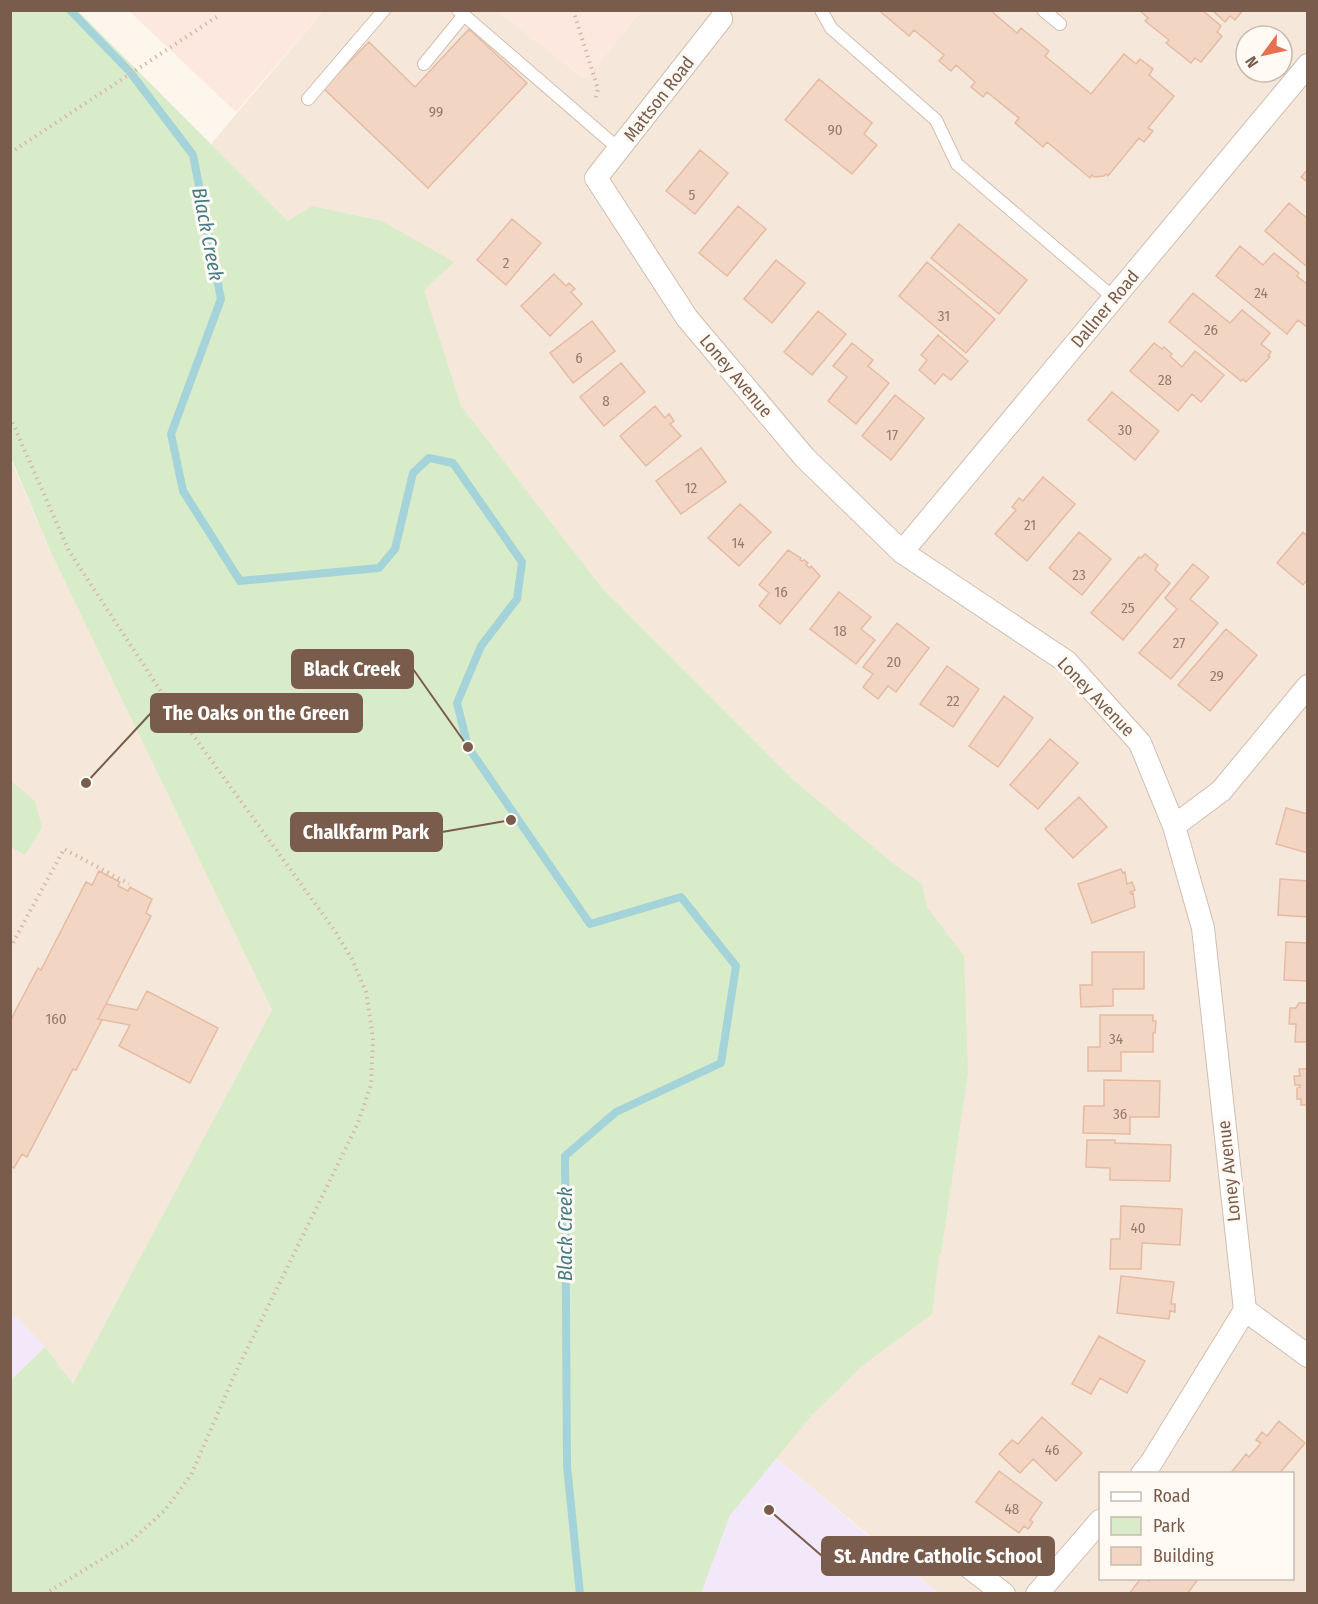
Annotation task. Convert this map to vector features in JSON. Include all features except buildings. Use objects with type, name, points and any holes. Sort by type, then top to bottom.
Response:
[{"type":"street","name":"Mattson Road","points":[[596,178],[721,19]]},
{"type":"street","name":"Dallner Road","points":[[902,552],[1308,65]]},
{"type":"street","name":"Loney Avenue","points":[[596,178],[687,318],[805,458],[902,552],[1067,662],[1140,743],[1174,826],[1203,928],[1245,1310]]},
{"type":"street","points":[[1174,826],[1221,790],[1308,686]]},
{"type":"street","points":[[1143,1472],[1151,1463],[1245,1310],[1308,1356]]},
{"type":"street","points":[[1037,1593],[1099,1523]]},
{"type":"street","points":[[947,1550],[1004,1593]]},
{"type":"lane","points":[[308,99],[384,10]]},
{"type":"lane","points":[[821,10],[831,28],[936,120],[957,164],[1114,298]]},
{"type":"lane","points":[[1043,10],[1060,24]]},
{"type":"lane","points":[[423,64],[461,13],[619,149]]},
{"type":"path","points":[[573,10],[598,89],[589,123]]},
{"type":"path","points":[[10,153],[218,16]]},
{"type":"path","points":[[10,417],[69,551],[156,684],[335,931],[352,959],[366,993],[373,1038],[371,1085],[358,1123],[234,1376],[191,1476],[165,1510],[130,1542],[45,1593]]},
{"type":"path","points":[[10,948],[64,849],[129,884]]},
{"type":"shaded area","points":[[129,11],[323,11],[236,112]]},
{"type":"shaded area","points":[[323,11],[498,11],[585,79],[641,11],[1307,11],[1307,1593],[938,1593],[745,1432],[602,588],[414,346],[211,144]]},
{"type":"shaded area","points":[[498,11],[641,11],[585,79]]},
{"type":"shaded area","points":[[10,458],[52,555],[272,1010],[73,1385],[45,1347],[11,1312]]},
{"type":"shaded area","points":[[11,1312],[45,1347],[11,1380]]},
{"type":"shaded area","points":[[745,1432],[902,1564],[938,1593],[667,1594]]},
{"type":"green space","points":[[11,11],[78,11],[288,221],[312,206],[382,221],[454,262],[424,290],[461,406],[602,588],[791,778],[895,865],[922,884],[927,907],[964,956],[968,1074],[939,1255],[932,1314],[863,1365],[812,1415],[730,1515],[701,1593],[11,1593],[11,1380],[45,1347],[73,1384],[272,1010],[52,555],[11,458]]},
{"type":"green space","points":[[11,781],[35,801],[42,827],[25,855],[11,847]]},
{"type":"waterway","name":"Black Creek","points":[[70,10],[130,72],[193,155],[221,299],[171,434],[183,491],[240,581],[379,568],[395,549],[413,473],[429,458],[453,463],[522,562],[517,599],[481,646],[457,703],[468,747],[590,924],[681,897],[736,966],[721,1063],[616,1112],[565,1156],[567,1466],[580,1594]]},
{"type":"place","name":"Black Creek","points":[[468,747]]},
{"type":"place","name":"The Oaks on the Green","points":[[86,783]]},
{"type":"place","name":"Chalkfarm Park","points":[[511,820]]},
{"type":"place","name":"St. Andre Catholic School","points":[[769,1510]]}]
